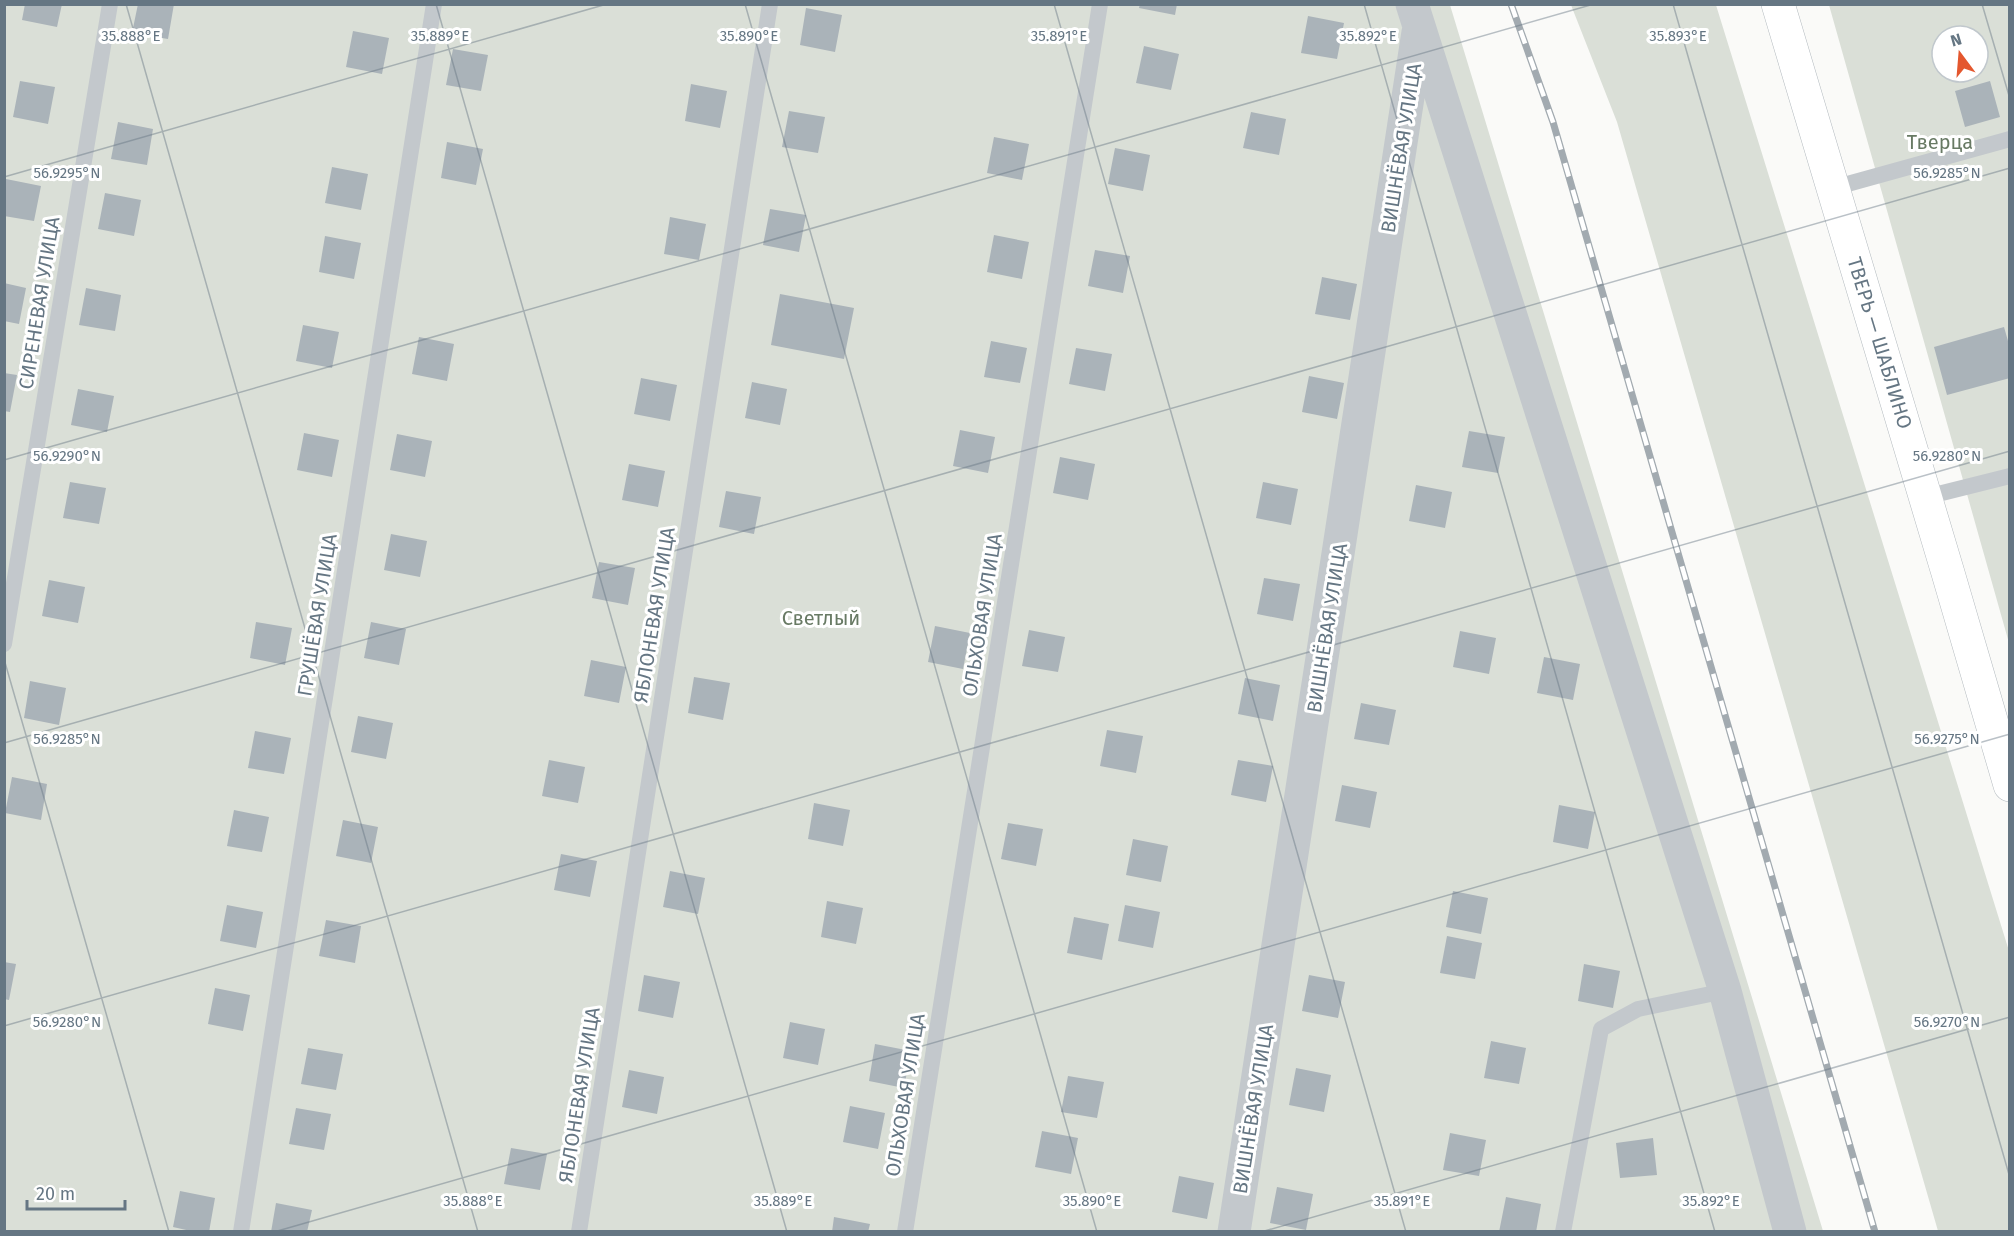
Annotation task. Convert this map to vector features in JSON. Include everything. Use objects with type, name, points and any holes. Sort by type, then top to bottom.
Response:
[{"type":"street","name":"ТВЕРЬ — ШАБЛИНО","points":[[1778,4],[2010,785]]},
{"type":"street","points":[[1416,15],[1725,991],[1790,1232]]},
{"type":"street","name":"ВИШНЁВАЯ УЛИЦА","points":[[1234,1232],[1416,15]]},
{"type":"lane","name":"СИРЕНЕВАЯ УЛИЦА","points":[[4,644],[110,4]]},
{"type":"lane","name":"ГРУШЁВАЯ УЛИЦА","points":[[241,1232],[434,4]]},
{"type":"lane","name":"ЯБЛОНЕВАЯ УЛИЦА","points":[[579,1232],[770,4]]},
{"type":"lane","name":"ОЛЬХОВАЯ УЛИЦА","points":[[905,1232],[1100,4]]},
{"type":"lane","points":[[1833,188],[2010,139]]},
{"type":"lane","points":[[1926,496],[2010,476]]},
{"type":"lane","points":[[1563,1232],[1600,1029],[1638,1009],[1725,991]]},
{"type":"green space","name":"Светлый","points":[[5,5],[1450,5],[1823,1231],[5,1232]]},
{"type":"green space","points":[[1571,5],[1716,5],[2009,951],[2009,1231],[1938,1231],[1617,122]]},
{"type":"green space","name":"Тверца","points":[[1829,5],[2009,5],[2009,643]]},
{"type":"building","points":[[25,4],[62,4],[57,27],[22,20]]},
{"type":"building","points":[[138,4],[174,4],[168,39],[132,33]]},
{"type":"building","points":[[1140,4],[1177,4],[1175,15],[1139,8]]},
{"type":"building","points":[[806,8],[842,15],[835,52],[800,45]]},
{"type":"building","points":[[1308,16],[1344,23],[1337,59],[1301,53]]},
{"type":"building","points":[[353,31],[389,38],[382,74],[346,67]]},
{"type":"building","points":[[1144,46],[1179,54],[1171,90],[1136,83]]},
{"type":"building","points":[[453,49],[488,55],[481,91],[446,85]]},
{"type":"building","points":[[20,81],[55,87],[48,124],[13,117]]},
{"type":"building","points":[[1990,81],[2000,117],[1965,127],[1955,91],[1980,84],[1990,84]]},
{"type":"building","points":[[691,84],[727,91],[720,128],[685,121]]},
{"type":"building","points":[[789,111],[825,117],[818,153],[782,147]]},
{"type":"building","points":[[1251,112],[1286,119],[1279,155],[1243,148]]},
{"type":"building","points":[[118,122],[153,129],[147,165],[111,159]]},
{"type":"building","points":[[994,137],[1029,144],[1022,180],[987,173]]},
{"type":"building","points":[[447,142],[483,149],[476,185],[441,178]]},
{"type":"building","points":[[1115,148],[1150,155],[1143,191],[1108,184]]},
{"type":"building","points":[[332,167],[368,174],[361,210],[325,203]]},
{"type":"building","points":[[6,179],[41,186],[34,221],[4,216]]},
{"type":"building","points":[[105,193],[141,200],[134,236],[98,229]]},
{"type":"building","points":[[770,209],[806,215],[799,252],[763,245]]},
{"type":"building","points":[[670,217],[706,224],[699,260],[664,254]]},
{"type":"building","points":[[994,235],[1029,242],[1022,279],[987,272]]},
{"type":"building","points":[[325,236],[361,243],[354,279],[319,272]]},
{"type":"building","points":[[1095,250],[1130,256],[1123,293],[1088,286]]},
{"type":"building","points":[[1322,277],[1357,284],[1350,320],[1315,314]]},
{"type":"building","points":[[4,283],[26,288],[19,324],[4,321]]},
{"type":"building","points":[[86,288],[121,295],[115,331],[79,325]]},
{"type":"building","points":[[780,294],[854,308],[844,359],[771,345]]},
{"type":"building","points":[[303,325],[339,332],[332,368],[296,361]]},
{"type":"building","points":[[2004,327],[2010,348],[2010,378],[1947,395],[1934,347]]},
{"type":"building","points":[[419,337],[454,344],[447,381],[412,374]]},
{"type":"building","points":[[991,341],[1027,348],[1020,383],[984,377]]},
{"type":"building","points":[[1076,348],[1112,354],[1105,391],[1069,384]]},
{"type":"building","points":[[4,373],[17,375],[10,412],[4,411]]},
{"type":"building","points":[[1309,376],[1344,383],[1337,419],[1302,412]]},
{"type":"building","points":[[641,378],[677,385],[670,421],[634,414]]},
{"type":"building","points":[[752,382],[787,389],[780,425],[745,418]]},
{"type":"building","points":[[78,389],[114,396],[107,432],[71,425]]},
{"type":"building","points":[[960,430],[995,437],[988,473],[953,466]]},
{"type":"building","points":[[1469,431],[1505,437],[1498,473],[1462,467]]},
{"type":"building","points":[[304,433],[339,440],[332,477],[297,470]]},
{"type":"building","points":[[397,434],[432,441],[425,477],[390,470]]},
{"type":"building","points":[[1060,457],[1095,464],[1088,500],[1053,493]]},
{"type":"building","points":[[629,464],[665,471],[658,507],[622,500]]},
{"type":"building","points":[[70,482],[106,488],[99,524],[63,518]]},
{"type":"building","points":[[1263,482],[1298,489],[1291,525],[1256,518]]},
{"type":"building","points":[[1416,485],[1452,492],[1445,528],[1409,521]]},
{"type":"building","points":[[726,491],[761,497],[754,534],[719,527]]},
{"type":"building","points":[[391,534],[427,541],[420,577],[384,570]]},
{"type":"building","points":[[599,562],[635,568],[628,605],[592,598]]},
{"type":"building","points":[[1264,578],[1300,584],[1293,621],[1257,614]]},
{"type":"building","points":[[49,580],[85,587],[78,623],[42,616]]},
{"type":"building","points":[[256,622],[292,628],[285,665],[250,658]]},
{"type":"building","points":[[371,622],[406,629],[399,665],[364,658]]},
{"type":"building","points":[[935,626],[970,633],[963,669],[928,662]]},
{"type":"building","points":[[1029,630],[1065,637],[1058,672],[1022,666]]},
{"type":"building","points":[[1460,631],[1496,638],[1489,674],[1453,667]]},
{"type":"building","points":[[1544,657],[1580,664],[1573,700],[1537,693]]},
{"type":"building","points":[[591,660],[626,667],[619,703],[584,696]]},
{"type":"building","points":[[694,677],[730,683],[723,720],[688,713]]},
{"type":"building","points":[[1245,678],[1280,685],[1273,721],[1238,714]]},
{"type":"building","points":[[30,681],[66,688],[59,725],[24,718]]},
{"type":"building","points":[[1361,703],[1396,710],[1389,745],[1354,739]]},
{"type":"building","points":[[358,716],[393,723],[386,759],[351,752]]},
{"type":"building","points":[[1107,730],[1143,736],[1136,773],[1100,766]]},
{"type":"building","points":[[255,731],[291,738],[284,774],[248,768]]},
{"type":"building","points":[[549,760],[585,767],[578,803],[542,796]]},
{"type":"building","points":[[1238,760],[1273,766],[1266,802],[1231,795]]},
{"type":"building","points":[[12,777],[47,784],[41,820],[5,813]]},
{"type":"building","points":[[1342,785],[1377,792],[1370,828],[1335,821]]},
{"type":"building","points":[[814,803],[850,810],[843,846],[808,839]]},
{"type":"building","points":[[1559,805],[1595,812],[1588,849],[1553,842]]},
{"type":"building","points":[[234,810],[269,817],[262,852],[227,846]]},
{"type":"building","points":[[343,820],[378,827],[371,863],[336,856]]},
{"type":"building","points":[[1008,823],[1043,829],[1036,866],[1001,859]]},
{"type":"building","points":[[1133,839],[1168,846],[1161,882],[1126,875]]},
{"type":"building","points":[[561,854],[597,861],[590,897],[554,890]]},
{"type":"building","points":[[670,871],[705,878],[698,914],[663,907]]},
{"type":"building","points":[[1453,891],[1488,898],[1481,934],[1446,927]]},
{"type":"building","points":[[827,901],[863,908],[856,944],[821,937]]},
{"type":"building","points":[[227,905],[263,912],[256,948],[220,941]]},
{"type":"building","points":[[1125,905],[1160,912],[1153,948],[1118,941]]},
{"type":"building","points":[[1074,917],[1109,924],[1102,960],[1067,953]]},
{"type":"building","points":[[326,920],[361,926],[355,963],[319,956]]},
{"type":"building","points":[[1447,936],[1482,943],[1475,979],[1440,973]]},
{"type":"building","points":[[4,962],[16,964],[9,1000],[4,999]]},
{"type":"building","points":[[1584,964],[1620,971],[1613,1008],[1578,1001]]},
{"type":"building","points":[[644,975],[680,982],[673,1018],[638,1011]]},
{"type":"building","points":[[1309,975],[1345,982],[1338,1018],[1302,1011]]},
{"type":"building","points":[[215,988],[250,995],[243,1031],[208,1024]]},
{"type":"building","points":[[790,1022],[825,1029],[818,1065],[783,1058]]},
{"type":"building","points":[[1491,1041],[1526,1048],[1519,1084],[1484,1078]]},
{"type":"building","points":[[875,1044],[911,1051],[904,1088],[869,1081]]},
{"type":"building","points":[[308,1048],[343,1054],[336,1090],[301,1084]]},
{"type":"building","points":[[1296,1068],[1331,1075],[1324,1112],[1289,1105]]},
{"type":"building","points":[[629,1070],[664,1077],[657,1114],[622,1107]]},
{"type":"building","points":[[1068,1076],[1104,1082],[1097,1118],[1061,1112]]},
{"type":"building","points":[[850,1106],[885,1113],[878,1149],[843,1142]]},
{"type":"building","points":[[296,1108],[331,1114],[324,1150],[289,1144]]},
{"type":"building","points":[[1042,1131],[1078,1138],[1071,1174],[1035,1167]]},
{"type":"building","points":[[1450,1133],[1486,1140],[1479,1176],[1443,1170]]},
{"type":"building","points":[[1653,1138],[1657,1175],[1620,1178],[1616,1143]]},
{"type":"building","points":[[511,1148],[547,1154],[540,1190],[504,1184]]},
{"type":"building","points":[[1179,1176],[1214,1183],[1207,1219],[1172,1212]]},
{"type":"building","points":[[1277,1187],[1313,1194],[1306,1230],[1270,1223]]},
{"type":"building","points":[[180,1191],[215,1198],[209,1232],[195,1232],[173,1227]]},
{"type":"building","points":[[1506,1197],[1541,1204],[1536,1232],[1499,1232]]},
{"type":"building","points":[[276,1203],[312,1210],[307,1232],[271,1232]]},
{"type":"building","points":[[834,1217],[870,1224],[868,1232],[832,1232]]},
{"type":"railway","points":[[1511,4],[1553,122],[1875,1232]]}]
